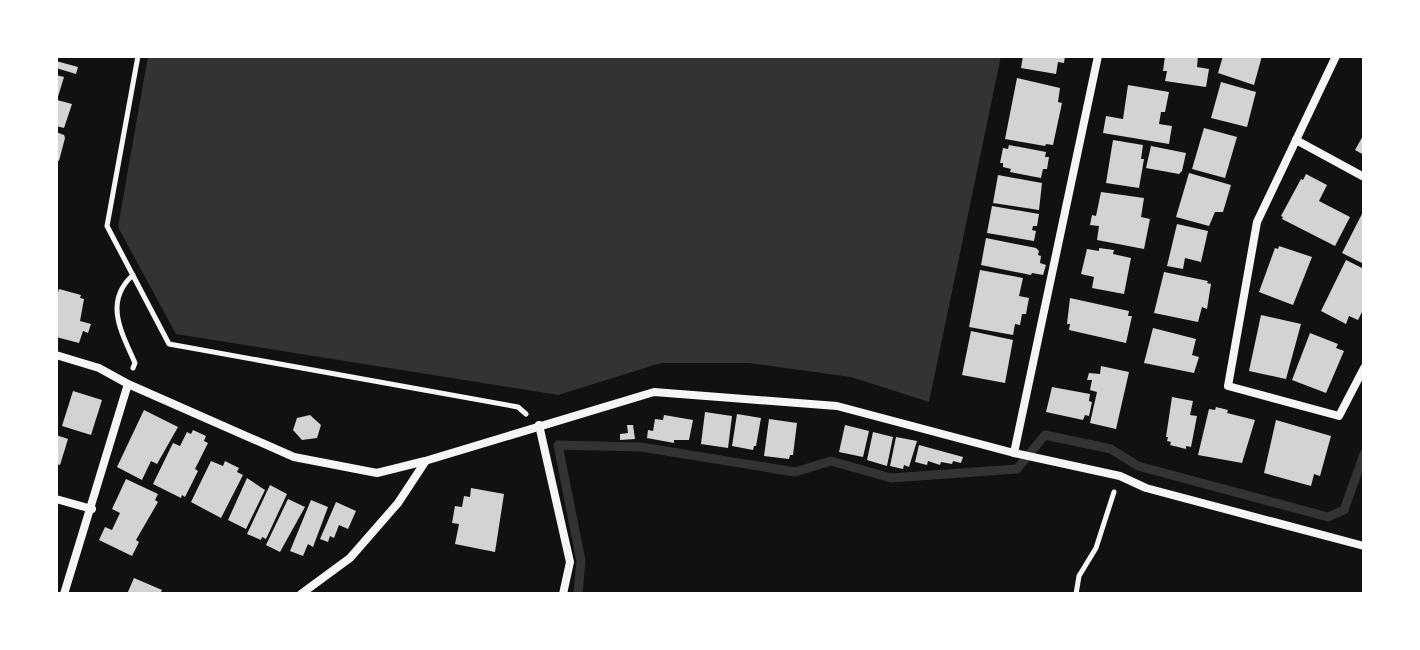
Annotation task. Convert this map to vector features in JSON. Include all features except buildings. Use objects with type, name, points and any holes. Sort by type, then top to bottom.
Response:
[{"type":"street","points":[[1014,453],[1098,56]]},
{"type":"street","points":[[1336,56],[1257,222],[1228,386],[1339,416],[1364,368]]},
{"type":"street","points":[[1296,140],[1364,177]]},
{"type":"street","points":[[56,355],[99,368],[128,384],[294,457],[377,473],[654,392],[837,406],[1014,453],[1120,476],[1146,488],[1364,546]]},
{"type":"street","points":[[64,594],[128,384]]},
{"type":"street","points":[[539,425],[570,562],[563,594]]},
{"type":"street","points":[[301,594],[350,558],[398,503],[425,461]]},
{"type":"street","points":[[56,499],[92,509]]},
{"type":"path","points":[[138,56],[107,226],[169,344],[518,407],[539,425]]},
{"type":"path","points":[[128,384],[135,363],[116,320],[116,302],[125,282],[133,275]]},
{"type":"path","points":[[1076,594],[1079,576],[1096,548],[1120,476]]},
{"type":"shaded area","points":[[148,56],[1001,56],[929,402],[851,377],[749,363],[661,363],[558,395],[176,334],[118,227]]},
{"type":"waterway","points":[[578,594],[581,561],[558,445],[641,447],[795,472],[831,461],[891,478],[1017,469],[1045,435],[1111,449],[1138,466],[1328,517],[1344,510],[1364,454]]}]
